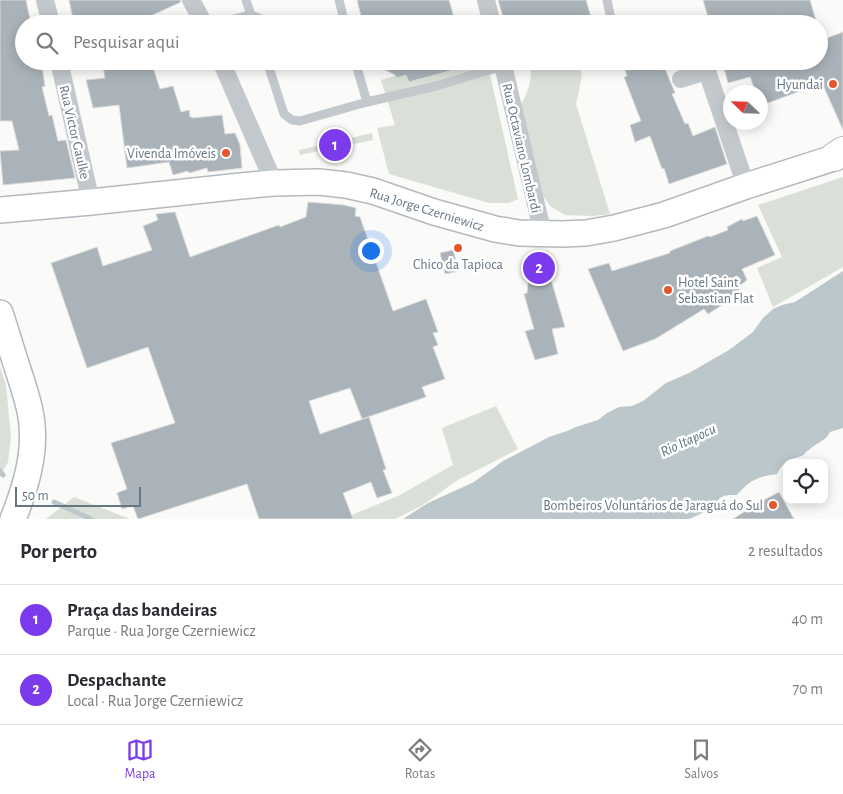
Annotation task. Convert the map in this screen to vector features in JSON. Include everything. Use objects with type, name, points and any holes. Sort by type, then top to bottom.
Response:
[{"type":"main road","name":"Rua Jorge Czerniewicz","points":[[10,209],[274,183],[319,182],[373,191],[434,212],[495,229],[520,233],[586,233],[614,228],[664,214],[840,154]]},
{"type":"main road","points":[[0,228],[8,219],[10,209]]},
{"type":"main road","points":[[0,313],[28,402],[32,427],[28,474],[13,519]]},
{"type":"street","points":[[46,0],[49,15]]},
{"type":"street","points":[[191,0],[199,15]]},
{"type":"street","points":[[486,0],[490,15]]},
{"type":"street","name":"Rua Victor Gaulke","points":[[61,70],[91,202]]},
{"type":"street","points":[[224,70],[274,183]]},
{"type":"street","name":"Rua Octaviano Lombardi","points":[[509,70],[543,234]]},
{"type":"street","points":[[681,79],[706,71],[746,186]]},
{"type":"lane","points":[[246,0],[251,15]]},
{"type":"lane","points":[[339,0],[343,15]]},
{"type":"lane","points":[[608,0],[610,15]]},
{"type":"lane","points":[[270,70],[284,114],[292,120],[300,121],[367,102],[436,86],[486,70]]},
{"type":"lane","points":[[358,70],[367,102]]},
{"type":"shaded area","points":[[415,70],[489,70],[518,199],[509,203],[489,203],[389,174],[377,128],[395,125],[381,80]]},
{"type":"shaded area","points":[[531,70],[580,70],[582,76],[576,104],[610,214],[593,216],[565,215],[550,206],[543,196],[520,106],[525,97]]},
{"type":"shaded area","points":[[372,133],[373,140],[300,155],[299,150]]},
{"type":"shaded area","points":[[843,177],[843,267],[773,307],[757,268],[782,257],[758,205]]},
{"type":"shaded area","points":[[0,367],[6,385],[11,437],[8,462],[0,476]]},
{"type":"shaded area","points":[[496,406],[518,449],[456,481],[423,505],[395,519],[342,519],[398,496],[453,465],[442,428]]},
{"type":"shaded area","points":[[74,497],[130,519],[46,519]]},
{"type":"water","name":"Rio Itapocu","points":[[843,271],[843,428],[830,432],[826,438],[804,455],[792,459],[783,459],[783,466],[777,474],[752,481],[737,495],[722,497],[718,500],[715,507],[689,519],[403,519],[428,503],[474,482],[503,461],[549,437],[598,420],[619,407],[632,406],[643,401],[666,383],[689,373],[729,350],[753,332],[763,318],[773,309],[795,302]]},
{"type":"building","points":[[0,0],[26,0],[29,15],[15,15],[15,70],[42,70],[45,86],[42,87],[49,116],[52,115],[58,141],[66,140],[75,178],[3,185],[0,151],[19,150],[12,121],[0,121]]},
{"type":"building","points":[[69,0],[180,0],[181,2],[153,15],[72,15]]},
{"type":"building","points":[[357,0],[449,0],[453,15],[361,15]]},
{"type":"building","points":[[498,0],[586,0],[590,15],[502,15]]},
{"type":"building","points":[[703,0],[810,0],[814,15],[777,15],[707,15]]},
{"type":"building","points":[[843,32],[843,130],[822,83],[768,103],[768,85],[753,85],[750,77],[728,83],[724,70],[828,70],[828,38]]},
{"type":"building","points":[[104,70],[154,70],[160,89],[173,86],[181,112],[189,110],[190,117],[193,118],[222,115],[225,134],[235,133],[240,145],[242,168],[208,172],[207,168],[173,175],[169,162],[127,168],[119,105],[93,108],[86,80],[105,78]]},
{"type":"building","points":[[385,70],[453,70],[409,82],[406,75],[396,78],[395,75]]},
{"type":"building","points":[[625,70],[666,70],[675,93],[672,94],[685,124],[688,123],[693,136],[715,127],[727,164],[669,184],[650,136],[635,142],[630,125],[641,121],[624,77],[627,76]]},
{"type":"building","points":[[308,202],[356,208],[355,216],[360,217],[393,311],[426,299],[438,332],[433,333],[438,345],[433,347],[445,379],[422,387],[426,397],[362,419],[350,388],[309,401],[320,434],[369,417],[386,469],[383,470],[392,493],[377,498],[371,482],[343,493],[353,519],[259,519],[247,484],[138,519],[133,506],[122,509],[117,493],[127,489],[111,443],[175,423],[148,347],[87,368],[51,263],[97,247],[103,266],[152,250],[143,226],[158,220],[156,214],[175,212],[190,257],[306,217]]},
{"type":"building","name":"Hotel Saint Sebastian Flat","points":[[757,216],[775,255],[742,269],[747,280],[738,287],[741,293],[708,314],[704,309],[655,339],[623,351],[588,269],[609,263],[612,271],[670,253],[670,251],[728,230],[727,227],[742,219],[743,221]]},
{"type":"building","points":[[453,250],[459,271],[445,274],[440,253]]},
{"type":"building","points":[[531,255],[550,257],[549,273],[565,327],[552,329],[558,354],[535,360],[525,331],[534,329],[524,294],[527,293]]},
{"type":"building","name":"Bombeiros Voluntários de Jaraguá do Sul","points":[[779,492],[783,499],[783,504],[786,504],[794,519],[733,519]]},
{"type":"waterway","points":[[0,471],[3,475]]},
{"type":"waterway","points":[[54,502],[91,519]]},
{"type":"place","name":"Hyundai","points":[[833,84]]},
{"type":"place","name":"Praça das bandeiras","points":[[335,145]]},
{"type":"place","name":"Vivenda Imóveis","points":[[226,153]]},
{"type":"place","name":"Chico da Tapioca","points":[[458,248]]},
{"type":"place","name":"Despachante","points":[[539,268]]},
{"type":"place","name":"Hotel Saint Sebastian Flat","points":[[668,290]]},
{"type":"place","name":"Bombeiros Voluntários de Jaraguá do Sul","points":[[773,505]]}]
